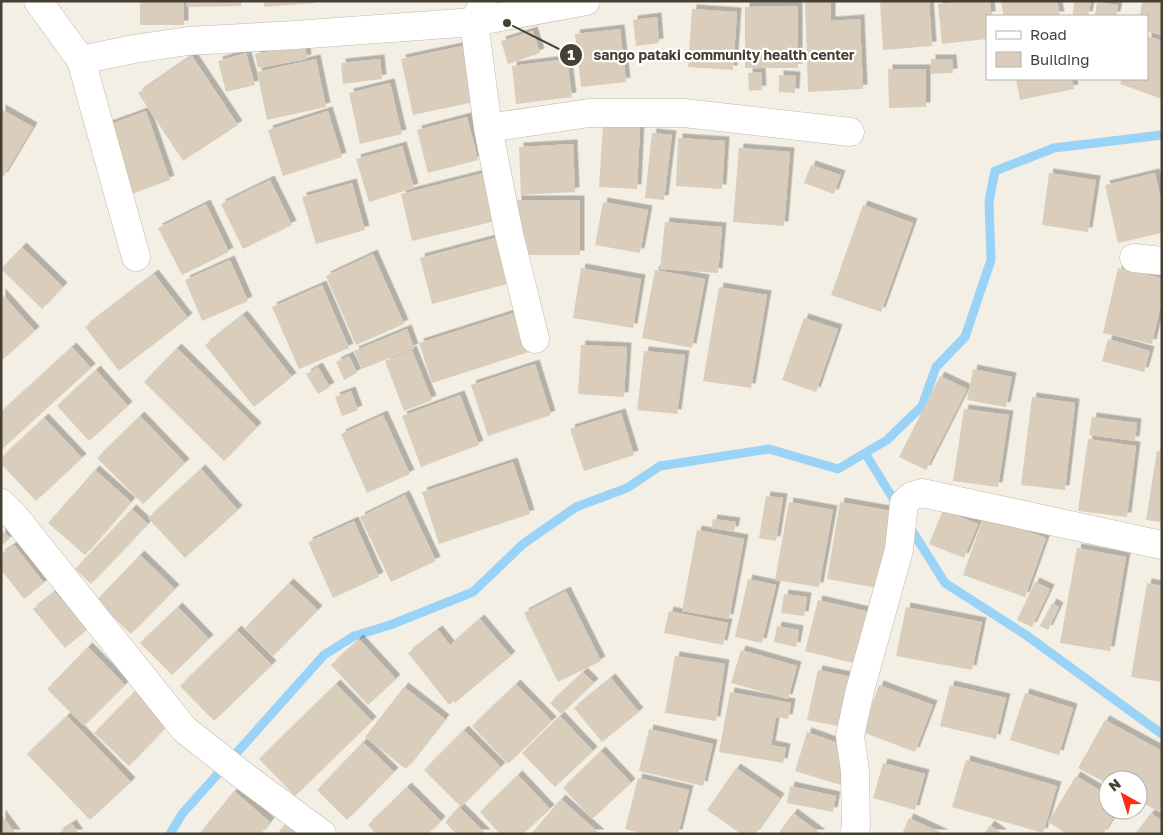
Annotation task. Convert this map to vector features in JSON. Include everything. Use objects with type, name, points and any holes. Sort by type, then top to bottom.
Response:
[{"type":"street","points":[[38,1],[81,60],[136,257]]},
{"type":"street","points":[[81,60],[134,49],[188,41],[295,35],[586,1]]},
{"type":"street","points":[[479,12],[488,128],[509,234],[535,339]]},
{"type":"street","points":[[488,128],[589,114],[684,113],[850,132]]},
{"type":"street","points":[[1134,258],[1162,261]]},
{"type":"street","points":[[854,834],[856,826],[855,771],[850,736],[860,690],[899,550],[904,503],[912,496],[922,492],[1162,545]]},
{"type":"street","points":[[1,503],[15,517],[184,729],[244,777],[322,834]]},
{"type":"building","points":[[140,1],[184,1],[184,25],[140,25]]},
{"type":"building","points":[[186,1],[241,1],[241,6],[187,7]]},
{"type":"building","points":[[264,1],[315,1],[315,3],[264,7]]},
{"type":"building","points":[[805,1],[831,1],[831,21],[860,19],[863,89],[808,92]]},
{"type":"building","points":[[880,1],[929,1],[932,46],[883,50]]},
{"type":"building","points":[[990,1],[991,15],[986,15],[986,39],[942,44],[938,4]]},
{"type":"building","points":[[1010,1],[1057,1],[1060,15],[1004,15],[1001,3]]},
{"type":"building","points":[[1074,1],[1091,1],[1088,15],[1073,14]]},
{"type":"building","points":[[1142,1],[1162,1],[1162,34],[1148,32],[1148,15],[1140,15]]},
{"type":"building","points":[[1097,2],[1118,5],[1116,15],[1095,15]]},
{"type":"building","points":[[798,6],[798,68],[745,68],[745,7]]},
{"type":"building","points":[[692,9],[737,12],[733,70],[688,67]]},
{"type":"building","points":[[657,17],[659,43],[636,46],[633,20]]},
{"type":"building","points":[[620,29],[626,82],[581,87],[575,34]]},
{"type":"building","points":[[533,31],[540,53],[508,64],[501,41]]},
{"type":"building","points":[[1148,36],[1162,41],[1162,99],[1120,84],[1122,80],[1148,80]]},
{"type":"building","points":[[305,45],[307,59],[258,68],[255,54]]},
{"type":"building","points":[[462,46],[474,102],[413,115],[401,59]]},
{"type":"building","points":[[246,53],[255,85],[226,92],[218,61]]},
{"type":"building","points":[[192,56],[238,125],[183,161],[138,93]]},
{"type":"building","points":[[316,59],[326,107],[267,120],[257,72]]},
{"type":"building","points":[[380,59],[382,79],[343,84],[341,63]]},
{"type":"building","points":[[567,59],[572,97],[516,104],[512,66]]},
{"type":"building","points":[[931,59],[952,59],[953,73],[931,74]]},
{"type":"building","points":[[888,69],[926,69],[926,107],[889,108]]},
{"type":"building","points":[[761,72],[762,90],[749,91],[748,73]]},
{"type":"building","points":[[779,75],[796,76],[795,93],[779,92]]},
{"type":"building","points":[[1016,80],[1072,80],[1074,89],[1020,100]]},
{"type":"building","points":[[390,83],[402,134],[360,144],[349,93]]},
{"type":"building","points":[[1,109],[33,127],[3,177],[1,176]]},
{"type":"building","points":[[146,111],[170,180],[129,195],[105,126]]},
{"type":"building","points":[[328,111],[342,157],[283,176],[268,130]]},
{"type":"building","points":[[467,117],[478,160],[428,173],[417,130]]},
{"type":"building","points":[[603,125],[640,127],[637,189],[599,187]]},
{"type":"building","points":[[652,133],[672,135],[664,200],[645,198]]},
{"type":"building","points":[[678,138],[725,141],[722,189],[676,186]]},
{"type":"building","points":[[573,144],[575,192],[521,195],[519,147]]},
{"type":"building","points":[[402,146],[414,188],[369,202],[356,159]]},
{"type":"building","points":[[739,148],[790,152],[784,226],[733,222]]},
{"type":"building","points":[[811,165],[841,175],[834,194],[804,183]]},
{"type":"building","points":[[488,172],[500,220],[412,241],[401,194]]},
{"type":"building","points":[[1049,173],[1096,180],[1088,232],[1042,225]]},
{"type":"building","points":[[1155,173],[1162,205],[1162,233],[1118,243],[1105,185]]},
{"type":"building","points":[[270,180],[292,225],[243,249],[221,204]]},
{"type":"building","points":[[352,183],[365,230],[316,244],[302,197]]},
{"type":"building","points":[[517,200],[580,200],[580,255],[517,255]]},
{"type":"building","points":[[603,202],[648,210],[640,253],[595,245]]},
{"type":"building","points":[[206,204],[229,252],[182,275],[158,228]]},
{"type":"building","points":[[863,205],[913,223],[881,312],[831,295]]},
{"type":"building","points":[[665,222],[722,227],[718,273],[660,269]]},
{"type":"building","points":[[499,237],[511,283],[432,304],[420,258]]},
{"type":"building","points":[[22,247],[63,287],[42,309],[1,269]]},
{"type":"building","points":[[373,254],[404,324],[356,345],[326,276]]},
{"type":"building","points":[[230,260],[248,301],[202,321],[185,280]]},
{"type":"building","points":[[581,268],[641,279],[633,328],[573,318]]},
{"type":"building","points":[[1118,268],[1162,278],[1162,299],[1152,344],[1103,333]]},
{"type":"building","points":[[655,270],[705,279],[692,348],[642,338]]},
{"type":"building","points":[[154,274],[188,318],[119,371],[85,327]]},
{"type":"building","points":[[322,285],[349,348],[299,369],[272,307]]},
{"type":"building","points":[[719,287],[767,295],[751,388],[703,381]]},
{"type":"building","points":[[1,293],[35,331],[1,361]]},
{"type":"building","points":[[516,312],[529,352],[432,383],[419,343]]},
{"type":"building","points":[[243,315],[292,377],[254,407],[205,345]]},
{"type":"building","points":[[804,318],[838,329],[816,392],[782,380]]},
{"type":"building","points":[[407,329],[414,348],[362,369],[354,351]]},
{"type":"building","points":[[1108,339],[1150,351],[1144,372],[1102,361]]},
{"type":"building","points":[[581,345],[627,347],[624,397],[578,394]]},
{"type":"building","points":[[72,347],[91,368],[1,450],[1,412]]},
{"type":"building","points":[[177,348],[257,427],[224,461],[144,382]]},
{"type":"building","points":[[412,350],[432,400],[404,411],[385,361]]},
{"type":"building","points":[[644,351],[685,355],[677,414],[637,410]]},
{"type":"building","points":[[349,356],[357,373],[344,380],[336,362]]},
{"type":"building","points":[[535,364],[551,415],[488,436],[471,385]]},
{"type":"building","points":[[318,367],[330,387],[318,394],[306,374]]},
{"type":"building","points":[[973,369],[1012,377],[1006,407],[967,400]]},
{"type":"building","points":[[96,370],[128,406],[89,441],[57,406]]},
{"type":"building","points":[[940,376],[967,389],[926,470],[899,457]]},
{"type":"building","points":[[351,391],[358,410],[342,416],[335,397]]},
{"type":"building","points":[[460,395],[479,445],[421,467],[402,416]]},
{"type":"building","points":[[1032,397],[1075,403],[1065,490],[1021,485]]},
{"type":"building","points":[[964,409],[1009,415],[998,487],[953,481]]},
{"type":"building","points":[[621,413],[634,455],[584,471],[570,429]]},
{"type":"building","points":[[383,415],[410,474],[367,493],[341,434]]},
{"type":"building","points":[[140,416],[185,463],[143,504],[97,458]]},
{"type":"building","points":[[1092,417],[1137,423],[1135,441],[1089,435]]},
{"type":"building","points":[[44,418],[82,458],[36,501],[1,464],[1,458]]},
{"type":"building","points":[[1088,439],[1136,446],[1127,517],[1078,511]]},
{"type":"building","points":[[1157,451],[1162,452],[1162,522],[1146,520]]},
{"type":"building","points":[[513,462],[530,514],[439,544],[422,492]]},
{"type":"building","points":[[201,469],[238,510],[185,558],[148,518]]},
{"type":"building","points":[[95,470],[131,502],[85,555],[48,523]]},
{"type":"building","points":[[405,495],[436,561],[391,582],[360,517]]},
{"type":"building","points":[[766,496],[783,498],[776,541],[759,538]]},
{"type":"building","points":[[789,502],[833,510],[819,587],[775,580]]},
{"type":"building","points":[[840,502],[892,511],[878,588],[827,579]]},
{"type":"building","points":[[132,509],[148,524],[91,584],[75,569]]},
{"type":"building","points":[[943,510],[978,524],[964,558],[929,544]]},
{"type":"building","points":[[984,516],[1046,538],[1025,597],[963,575]]},
{"type":"building","points":[[713,519],[736,522],[734,531],[711,528]]},
{"type":"building","points":[[354,521],[379,577],[333,598],[308,542]]},
{"type":"building","points":[[1,529],[10,538],[1,546]]},
{"type":"building","points":[[697,530],[744,539],[729,619],[682,611]]},
{"type":"building","points":[[14,545],[44,583],[24,599],[1,570],[1,554]]},
{"type":"building","points":[[1077,548],[1126,557],[1110,651],[1060,643]]},
{"type":"building","points":[[140,555],[175,589],[131,634],[96,601]]},
{"type":"building","points":[[748,579],[776,585],[762,643],[735,637]]},
{"type":"building","points":[[1035,582],[1050,589],[1032,627],[1017,620]]},
{"type":"building","points":[[289,583],[318,610],[273,656],[245,628]]},
{"type":"building","points":[[1147,583],[1162,586],[1162,682],[1131,677]]},
{"type":"building","points":[[566,591],[601,661],[558,682],[524,613]]},
{"type":"building","points":[[55,592],[87,630],[65,648],[33,609]]},
{"type":"building","points":[[784,594],[807,597],[804,616],[781,613]]},
{"type":"building","points":[[818,600],[874,613],[861,665],[805,651]]},
{"type":"building","points":[[1052,603],[1059,607],[1048,630],[1040,626]]},
{"type":"building","points":[[178,607],[209,639],[172,675],[140,643]]},
{"type":"building","points":[[906,607],[982,622],[972,670],[896,656]]},
{"type":"building","points":[[669,611],[728,623],[723,645],[664,633]]},
{"type":"building","points":[[480,619],[511,656],[455,703],[454,701],[449,705],[408,653],[438,630],[450,645]]},
{"type":"building","points":[[777,626],[799,630],[796,647],[774,642]]},
{"type":"building","points":[[237,630],[272,665],[214,721],[180,686]]},
{"type":"building","points":[[359,639],[396,679],[368,705],[331,665]]},
{"type":"building","points":[[88,647],[125,685],[84,726],[47,689]]},
{"type":"building","points":[[741,650],[797,666],[788,699],[731,683]]},
{"type":"building","points":[[675,656],[725,664],[716,721],[665,713]]},
{"type":"building","points":[[818,670],[857,678],[847,728],[807,720]]},
{"type":"building","points":[[583,672],[594,683],[561,714],[550,703]]},
{"type":"building","points":[[611,678],[639,712],[602,742],[574,708]]},
{"type":"building","points":[[336,684],[372,721],[295,796],[259,759]]},
{"type":"building","points":[[516,684],[552,721],[508,764],[472,726]]},
{"type":"building","points":[[879,685],[933,705],[915,752],[862,732]]},
{"type":"building","points":[[950,685],[1006,698],[996,739],[940,726]]},
{"type":"building","points":[[404,687],[445,719],[406,769],[365,737]]},
{"type":"building","points":[[137,689],[171,722],[129,766],[94,733]]},
{"type":"building","points":[[730,692],[791,703],[788,719],[776,717],[771,745],[786,748],[783,763],[719,752]]},
{"type":"building","points":[[1025,693],[1073,708],[1059,755],[1010,740]]},
{"type":"building","points":[[67,716],[131,782],[90,820],[27,754]]},
{"type":"building","points":[[560,716],[593,751],[555,787],[522,753]]},
{"type":"building","points":[[1105,720],[1162,751],[1162,807],[1159,812],[1148,806],[1148,770],[1098,770],[1098,779],[1078,768]]},
{"type":"building","points":[[649,729],[713,744],[703,786],[639,771]]},
{"type":"building","points":[[464,730],[501,767],[461,807],[424,770]]},
{"type":"building","points":[[807,732],[849,747],[847,787],[795,771]]},
{"type":"building","points":[[363,742],[394,772],[347,820],[317,790]]},
{"type":"building","points":[[601,751],[631,783],[592,819],[563,788]]},
{"type":"building","points":[[966,760],[1057,786],[1043,833],[952,807]]},
{"type":"building","points":[[883,763],[925,774],[915,810],[873,798]]},
{"type":"building","points":[[736,768],[780,798],[755,834],[741,834],[707,810]]},
{"type":"building","points":[[518,775],[550,809],[523,834],[500,834],[480,812]]},
{"type":"building","points":[[1076,776],[1098,789],[1098,820],[1112,820],[1103,834],[1067,834],[1048,822]]},
{"type":"building","points":[[638,778],[689,790],[678,834],[643,834],[625,829]]},
{"type":"building","points":[[790,786],[836,796],[833,812],[787,803]]},
{"type":"building","points":[[407,787],[441,821],[428,834],[376,834],[368,825]]},
{"type":"building","points":[[234,791],[270,822],[261,834],[199,834]]},
{"type":"building","points":[[561,799],[600,834],[531,834]]},
{"type":"building","points":[[459,807],[486,834],[456,834],[445,822]]},
{"type":"building","points":[[793,813],[821,834],[778,834]]},
{"type":"building","points":[[1151,813],[1162,821],[1162,834],[1135,834],[1146,820],[1148,820]]},
{"type":"building","points":[[1,814],[16,834],[1,834]]},
{"type":"building","points":[[909,818],[944,834],[902,834]]},
{"type":"building","points":[[286,823],[299,834],[277,834]]},
{"type":"building","points":[[72,824],[79,834],[57,834]]},
{"type":"building","points":[[990,825],[1003,834],[984,834]]},
{"type":"waterway","points":[[170,834],[182,814],[324,655],[354,636],[390,625],[473,592],[523,544],[576,507],[627,488],[660,466],[769,449],[838,469],[887,440],[922,406],[936,367],[965,337],[991,260],[989,201],[995,171],[1054,148],[1162,135]]},
{"type":"waterway","points":[[865,453],[897,505]]},
{"type":"waterway","points":[[911,529],[945,583],[1026,635],[1162,734]]},
{"type":"place","name":"sango pataki community health center","points":[[507,23]]}]
